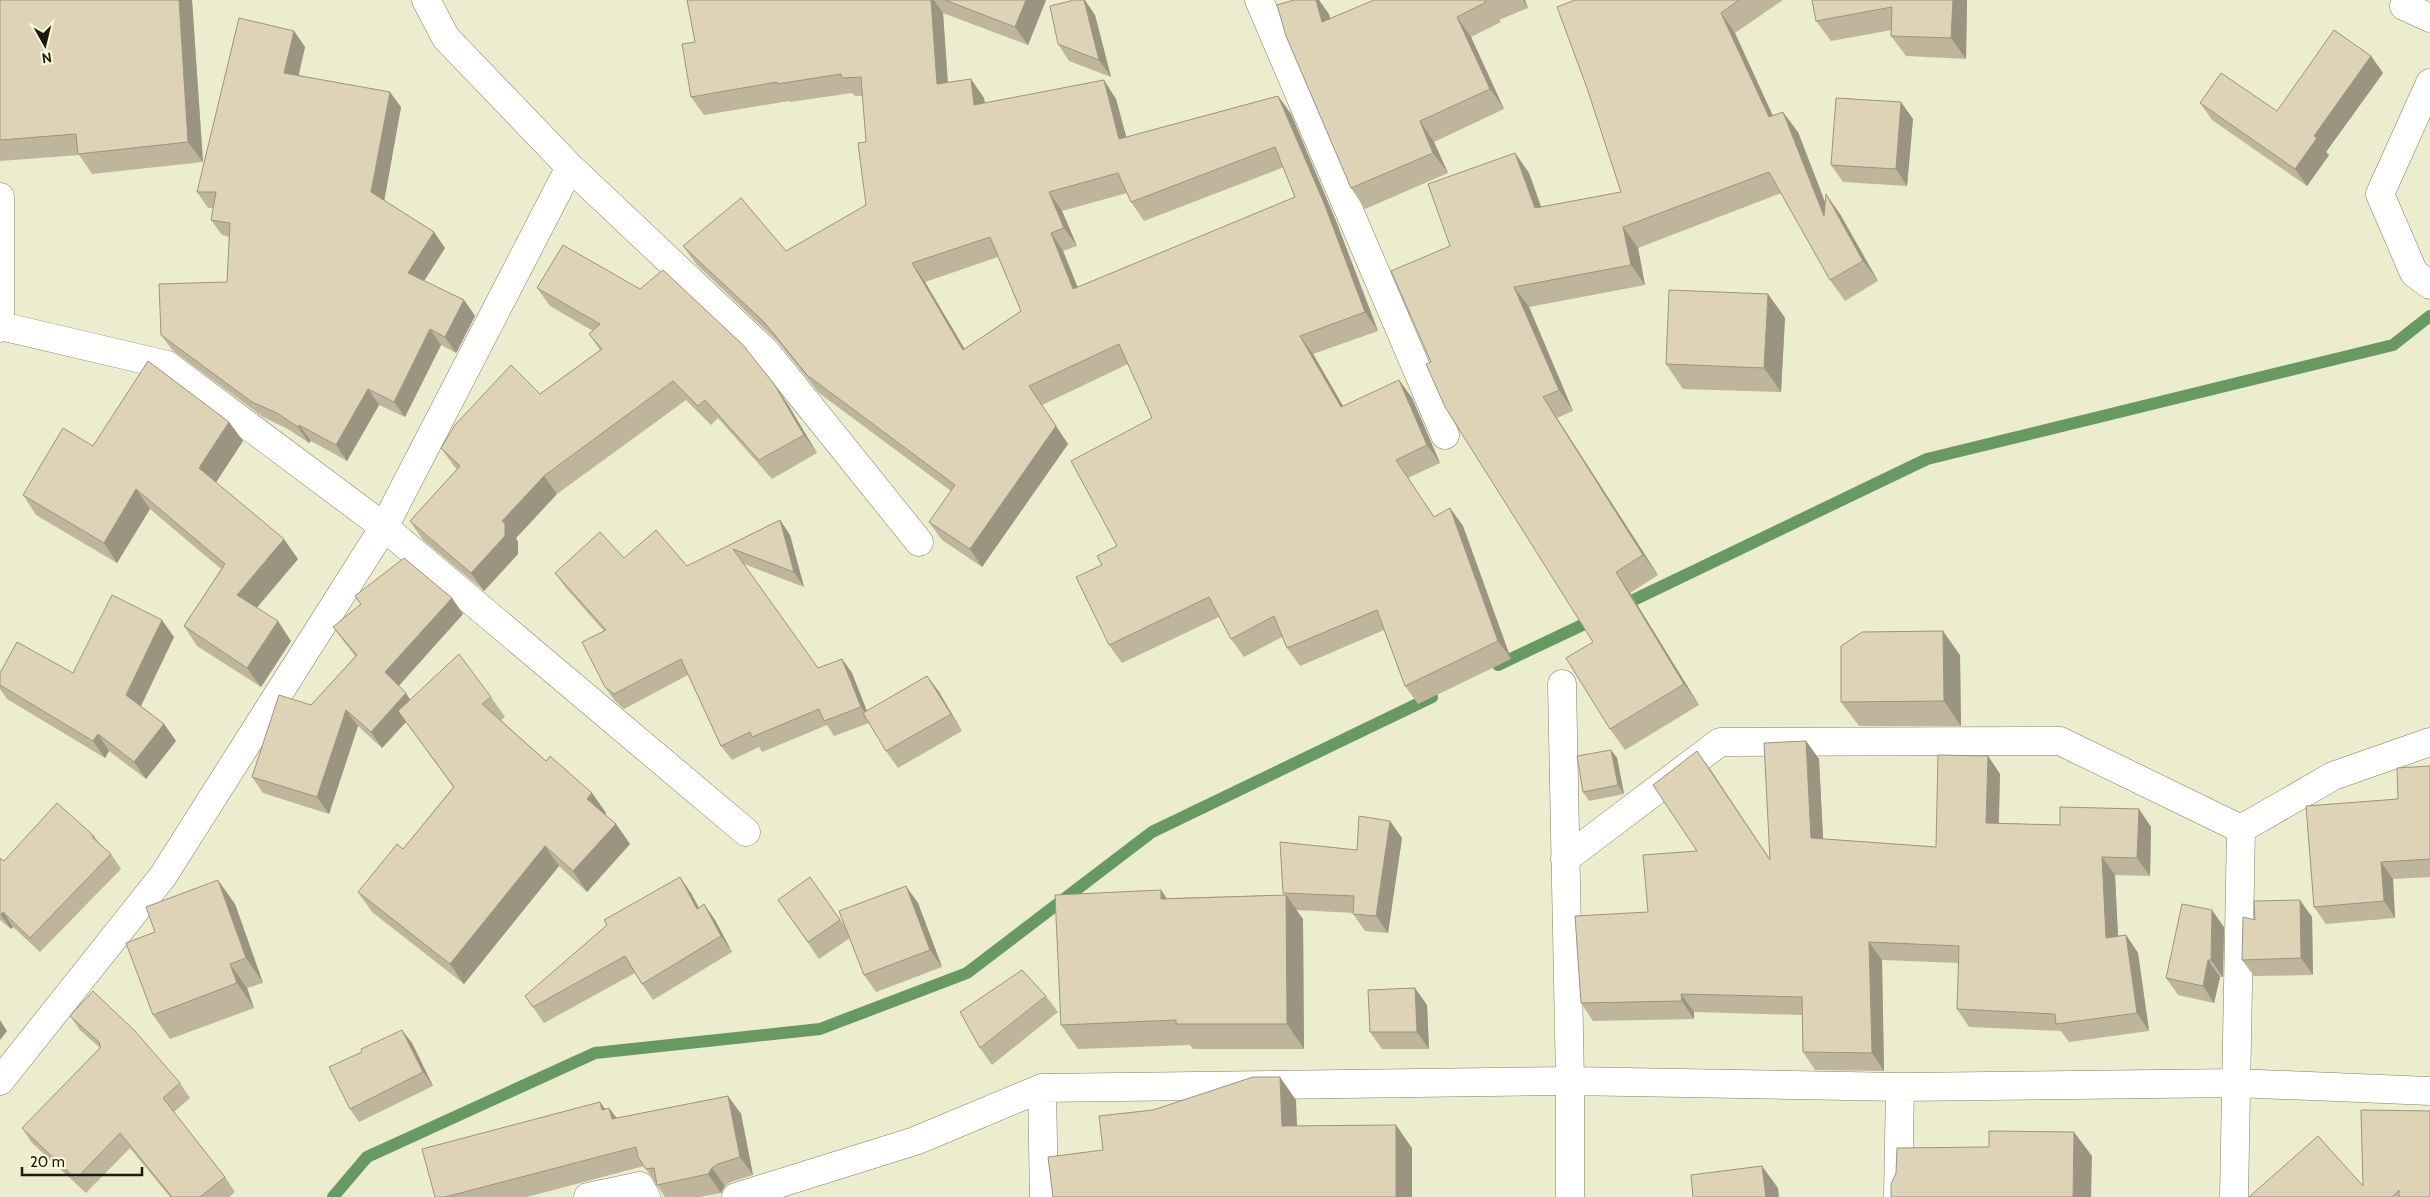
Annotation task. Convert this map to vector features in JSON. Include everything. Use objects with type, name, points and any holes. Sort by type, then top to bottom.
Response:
[{"type":"street","points":[[426,0],[446,38],[570,167],[767,353],[919,542]]},
{"type":"street","points":[[1259,0],[1444,435]]},
{"type":"street","points":[[2408,0],[2404,6],[2430,18]]},
{"type":"street","points":[[2430,83],[2380,194],[2414,274],[2430,284]]},
{"type":"street","points":[[0,1081],[163,876],[384,527],[570,167]]},
{"type":"street","points":[[0,197],[1,327],[167,365],[384,527],[746,832]]},
{"type":"street","points":[[1562,684],[1570,1081],[1570,1197]]},
{"type":"street","points":[[1565,859],[1720,742],[2060,741],[2241,829]]},
{"type":"street","points":[[2241,829],[2333,776],[2430,742]]},
{"type":"street","points":[[2234,1197],[2241,829]]},
{"type":"street","points":[[736,1197],[915,1141],[1042,1088],[1570,1081],[1900,1087],[2236,1083],[2430,1091]]},
{"type":"street","points":[[1898,1197],[1900,1087]]},
{"type":"street","points":[[1042,1088],[1044,1197]]},
{"type":"street","points":[[588,1197],[640,1186],[646,1197]]},
{"type":"building","points":[[0,0],[179,0],[188,142],[78,154],[76,134],[0,140]]},
{"type":"building","points":[[687,0],[931,0],[937,84],[971,79],[974,105],[1104,80],[1119,139],[1278,96],[1324,203],[1365,312],[1300,336],[1341,407],[1399,380],[1427,445],[1396,460],[1434,517],[1450,508],[1498,641],[1405,686],[1377,610],[1287,648],[1274,616],[1231,639],[1209,597],[1109,645],[1076,577],[1102,565],[1097,556],[1117,546],[1071,461],[1152,418],[1119,344],[1029,386],[1056,426],[970,549],[929,522],[955,485],[807,375],[765,323],[683,246],[741,198],[786,251],[866,205],[858,143],[866,142],[861,77],[842,78],[841,74],[777,84],[777,82],[691,97],[682,44],[695,42]],"holes":[[[1275,147],[1295,197],[1073,289],[1051,233],[1064,228],[1049,192],[1118,173],[1131,202]],[[990,237],[1021,311],[963,350],[912,263]]]},
{"type":"building","points":[[945,0],[1026,0],[1015,27]]},
{"type":"building","points":[[1074,0],[1084,0],[1099,60],[1058,44],[1050,6]]},
{"type":"building","points":[[1294,0],[1316,0],[1322,22],[1374,0],[1485,0],[1486,2],[1457,17],[1490,89],[1420,121],[1433,153],[1351,188],[1286,36],[1277,5]]},
{"type":"building","points":[[1575,0],[1739,0],[1721,13],[1769,117],[1783,112],[1824,216],[1826,194],[1863,261],[1830,280],[1769,172],[1623,227],[1631,265],[1514,287],[1559,390],[1543,397],[1643,555],[1616,572],[1684,684],[1610,729],[1566,658],[1593,642],[1445,407],[1426,364],[1431,362],[1391,271],[1450,246],[1428,184],[1515,153],[1535,208],[1621,192],[1587,88],[1557,7]]},
{"type":"building","points":[[1812,0],[1953,0],[1951,38],[1891,36],[1892,7],[1816,21]]},
{"type":"building","points":[[239,18],[294,31],[284,73],[390,92],[371,192],[434,232],[408,273],[464,300],[445,337],[430,329],[394,402],[368,389],[336,445],[299,425],[298,427],[277,413],[252,402],[161,335],[159,284],[227,282],[230,223],[211,220],[216,192],[197,192]]},
{"type":"building","points":[[2334,30],[2371,56],[2314,136],[2317,138],[2295,169],[2200,103],[2221,73],[2277,111]]},
{"type":"building","points":[[1836,98],[1901,102],[1896,169],[1831,165]]},
{"type":"building","points":[[563,245],[640,289],[663,270],[743,345],[774,384],[804,435],[759,460],[705,400],[698,406],[673,381],[544,476],[502,521],[505,523],[505,536],[471,573],[410,521],[460,466],[441,448],[455,425],[511,365],[540,394],[602,349],[589,334],[600,324],[537,288]]},
{"type":"building","points":[[1669,290],[1768,294],[1764,368],[1666,364]]},
{"type":"building","points":[[148,361],[229,422],[199,468],[284,539],[237,595],[278,621],[247,668],[184,626],[225,564],[136,489],[104,543],[23,495],[63,428],[93,446]]},
{"type":"building","points":[[780,520],[794,572],[733,549],[818,668],[842,659],[861,707],[824,721],[819,709],[752,737],[750,732],[721,746],[681,659],[614,694],[605,687],[582,642],[606,630],[555,573],[600,532],[624,558],[656,530],[687,566]]},
{"type":"building","points":[[404,558],[452,598],[385,672],[406,693],[371,732],[346,710],[317,797],[252,777],[279,695],[311,705],[357,655],[333,627],[361,604],[355,596]]},
{"type":"building","points":[[112,595],[162,620],[126,695],[164,724],[134,762],[98,734],[93,741],[0,685],[0,673],[17,642],[73,673]]},
{"type":"building","points":[[1943,631],[1944,701],[1841,702],[1841,646],[1862,632]]},
{"type":"building","points":[[459,654],[491,697],[482,704],[546,761],[550,756],[592,793],[587,799],[616,824],[573,871],[545,846],[450,964],[358,892],[397,844],[403,849],[454,787],[398,711]]},
{"type":"building","points":[[927,676],[951,714],[886,751],[863,713]]},
{"type":"building","points":[[1806,741],[1811,838],[1936,847],[1938,755],[1988,756],[1986,823],[2060,825],[2060,807],[2139,809],[2137,858],[2102,857],[2106,938],[2126,935],[2137,1013],[2056,1024],[2055,1014],[1957,1009],[1959,946],[1869,942],[1872,1053],[1803,1052],[1802,997],[1681,994],[1682,1001],[1581,1003],[1575,916],[1648,912],[1643,855],[1697,851],[1653,785],[1697,751],[1770,860],[1764,743]]},
{"type":"building","points":[[1611,750],[1618,785],[1583,792],[1577,756]]},
{"type":"building","points":[[2430,766],[2430,859],[2381,862],[2384,901],[2314,907],[2306,806],[2398,799],[2397,768]]},
{"type":"building","points":[[57,803],[111,854],[30,938],[3,912],[0,914],[0,858],[4,861]]},
{"type":"building","points":[[1359,816],[1390,821],[1376,916],[1353,914],[1354,896],[1283,893],[1280,842],[1357,850]]},
{"type":"building","points":[[680,877],[697,909],[704,904],[721,936],[642,984],[625,956],[533,1007],[525,996],[607,925],[604,920]]},
{"type":"building","points":[[810,877],[840,920],[808,942],[778,900]]},
{"type":"building","points":[[218,880],[246,958],[230,964],[237,983],[153,1015],[126,943],[155,932],[146,907]]},
{"type":"building","points":[[906,886],[930,950],[864,975],[839,911]]},
{"type":"building","points":[[1161,890],[1161,899],[1286,895],[1287,1024],[1176,1024],[1176,1020],[1061,1025],[1055,895]]},
{"type":"building","points":[[2300,900],[2301,958],[2242,960],[2243,917],[2255,920],[2254,901]]},
{"type":"building","points":[[2182,904],[2212,910],[2211,960],[2208,960],[2203,986],[2166,978]]},
{"type":"building","points":[[1022,970],[1046,996],[980,1048],[960,1012]]},
{"type":"building","points":[[1415,988],[1417,1032],[1370,1032],[1368,990]]},
{"type":"building","points":[[93,991],[135,1031],[180,1083],[163,1098],[225,1177],[200,1197],[172,1197],[120,1133],[76,1179],[22,1128],[101,1047],[100,1043],[70,1016]]},
{"type":"building","points":[[402,1030],[423,1072],[350,1109],[329,1067],[362,1052],[361,1049]]},
{"type":"building","points":[[1253,1077],[1280,1077],[1282,1126],[1396,1125],[1396,1197],[1053,1197],[1048,1157],[1103,1150],[1099,1116],[1153,1110]]},
{"type":"building","points":[[728,1096],[740,1157],[718,1164],[708,1174],[657,1185],[654,1168],[646,1169],[638,1157],[636,1147],[445,1197],[435,1197],[422,1149],[600,1102],[602,1110],[609,1108],[612,1119]]},
{"type":"building","points":[[2361,1110],[2430,1111],[2430,1197],[2399,1197],[2399,1190],[2392,1197],[2249,1197],[2318,1136],[2363,1186]]},
{"type":"building","points":[[1989,1131],[2074,1132],[2073,1197],[1891,1197],[1891,1184],[1896,1173],[1897,1148],[1989,1147]]},
{"type":"building","points":[[1762,1166],[1766,1197],[1693,1197],[1691,1175]]},
{"type":"waterway","points":[[1619,607],[1927,459],[2393,345],[2430,316]]},
{"type":"waterway","points":[[1498,665],[1597,618]]},
{"type":"waterway","points":[[333,1197],[367,1157],[595,1053],[820,1029],[967,973],[1152,832],[1432,697]]}]
